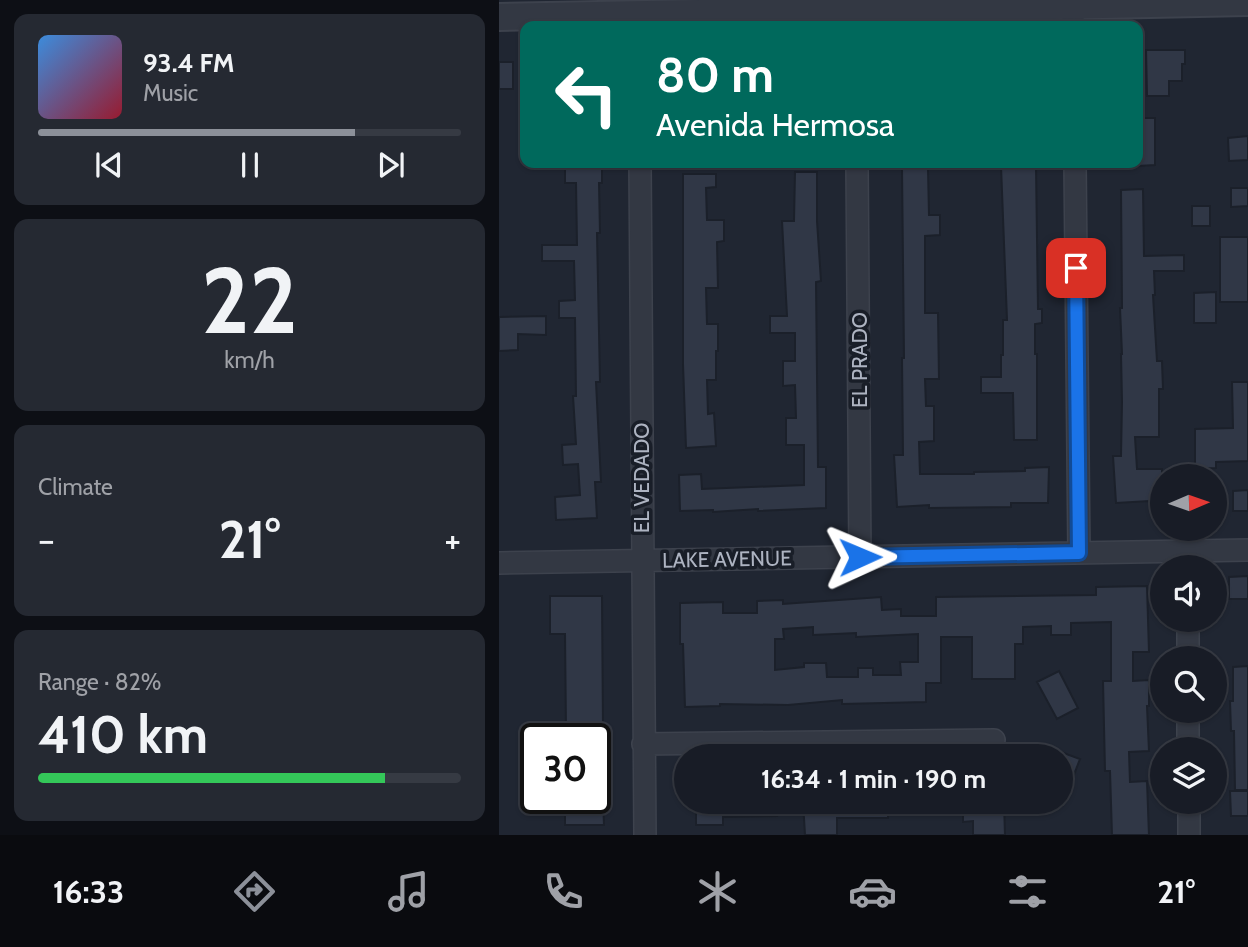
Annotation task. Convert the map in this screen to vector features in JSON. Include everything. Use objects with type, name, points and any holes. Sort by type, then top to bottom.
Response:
[{"type":"street","points":[[499,18],[639,21],[1073,16],[1248,2]]},
{"type":"street","name":"EL VEDADO","points":[[640,168],[645,835]]},
{"type":"street","name":"EL PRADO","points":[[857,168],[860,557]]},
{"type":"street","points":[[1075,168],[1079,553]]},
{"type":"street","name":"LAKE AVENUE","points":[[1214,555],[1248,550]]},
{"type":"street","name":"LAKE AVENUE","points":[[499,563],[1079,553],[1150,557]]},
{"type":"street","points":[[643,744],[994,740]]},
{"type":"street","points":[[1189,814],[1189,835]]},
{"type":"building","points":[[1146,50],[1185,50],[1182,81],[1169,81],[1169,96],[1147,96]]},
{"type":"building","points":[[499,62],[513,62],[513,89],[499,89]]},
{"type":"building","points":[[1143,118],[1155,118],[1155,165],[1143,166]]},
{"type":"building","points":[[1248,136],[1248,160],[1229,161],[1228,138]]},
{"type":"building","points":[[565,168],[602,168],[602,183],[599,183],[600,233],[597,233],[600,382],[596,382],[601,482],[595,482],[597,518],[556,520],[555,497],[580,495],[578,464],[563,465],[562,445],[576,444],[573,396],[576,396],[575,318],[559,318],[559,301],[575,300],[574,261],[542,261],[542,245],[577,245],[576,183],[565,183]]},
{"type":"building","points":[[928,168],[929,215],[940,215],[940,235],[925,236],[925,313],[938,313],[939,379],[925,379],[926,406],[934,406],[934,441],[919,442],[920,474],[974,474],[1049,467],[1048,503],[1011,503],[1011,507],[897,507],[894,455],[903,455],[902,169]]},
{"type":"building","points":[[1001,168],[1036,168],[1038,309],[1042,309],[1042,323],[1035,324],[1037,440],[1014,440],[1013,393],[981,393],[981,377],[1001,377],[1003,320],[1007,320]]},
{"type":"building","points":[[795,172],[817,172],[821,281],[816,282],[818,467],[826,467],[826,508],[680,511],[679,475],[701,474],[702,489],[804,485],[804,445],[786,445],[786,418],[796,418],[795,385],[783,386],[783,361],[795,361],[795,333],[770,333],[770,316],[787,316],[782,221],[794,221]]},
{"type":"building","points":[[683,174],[716,174],[716,187],[706,188],[707,220],[724,220],[724,241],[717,242],[718,288],[706,288],[707,324],[718,324],[716,380],[707,380],[708,414],[714,413],[716,446],[686,448],[683,364]]},
{"type":"building","points":[[1231,188],[1248,188],[1248,206],[1231,207]]},
{"type":"building","points":[[1143,189],[1144,256],[1184,255],[1184,271],[1154,271],[1157,361],[1162,361],[1163,389],[1159,389],[1159,437],[1135,437],[1137,469],[1150,469],[1150,503],[1116,503],[1113,456],[1121,456],[1122,402],[1121,190]]},
{"type":"building","points":[[1192,206],[1210,206],[1210,226],[1192,226]]},
{"type":"building","points":[[1220,237],[1248,237],[1248,302],[1220,302]]},
{"type":"building","points":[[1216,292],[1216,323],[1194,323],[1194,293]]},
{"type":"building","points":[[546,316],[546,335],[518,334],[518,350],[499,351],[499,317]]},
{"type":"building","points":[[1232,382],[1248,382],[1248,461],[1195,464],[1195,429],[1233,428]]},
{"type":"building","points":[[1248,490],[1248,511],[1233,511],[1233,491]]},
{"type":"building","points":[[1248,576],[1248,599],[1229,599],[1229,577]]},
{"type":"building","points":[[1147,586],[1149,652],[1133,652],[1133,681],[1149,680],[1149,751],[1129,752],[1130,782],[1147,781],[1149,835],[1112,835],[1110,771],[1105,771],[1103,681],[1111,681],[1111,622],[1071,623],[1071,635],[1051,635],[1051,626],[1023,627],[1023,644],[1015,644],[1015,679],[972,679],[972,637],[941,637],[941,683],[926,683],[926,702],[842,704],[842,700],[788,705],[720,704],[685,707],[680,603],[723,602],[723,613],[757,613],[757,601],[783,600],[783,604],[881,597],[882,610],[901,609],[901,616],[936,616],[936,597],[1096,595],[1096,587]],"holes":[[[813,627],[813,635],[856,633],[856,637],[918,634],[918,662],[900,662],[901,675],[873,675],[873,668],[858,668],[858,677],[827,677],[826,663],[804,663],[804,667],[775,670],[775,639],[784,639],[783,629]]]},
{"type":"building","points":[[550,596],[602,596],[603,723],[566,723],[565,634],[550,634]]},
{"type":"building","points":[[1248,666],[1248,790],[1235,790],[1234,731],[1231,731],[1230,701],[1233,701],[1233,667]]},
{"type":"building","points":[[1059,671],[1078,708],[1057,719],[1037,682]]},
{"type":"building","points":[[1073,756],[1080,759],[1073,777]]},
{"type":"building","points":[[1230,791],[1248,791],[1248,816],[1231,816]]},
{"type":"building","points":[[565,814],[604,814],[604,825],[565,825]]},
{"type":"building","points":[[696,814],[777,814],[723,817],[723,825],[696,825]]},
{"type":"building","points":[[804,814],[888,814],[888,818],[837,818],[837,835],[805,835]]},
{"type":"building","points":[[963,814],[1004,814],[1005,835],[973,835],[973,821],[963,822]]},
{"type":"route","points":[[860,557],[1079,553],[1076,268]]}]
